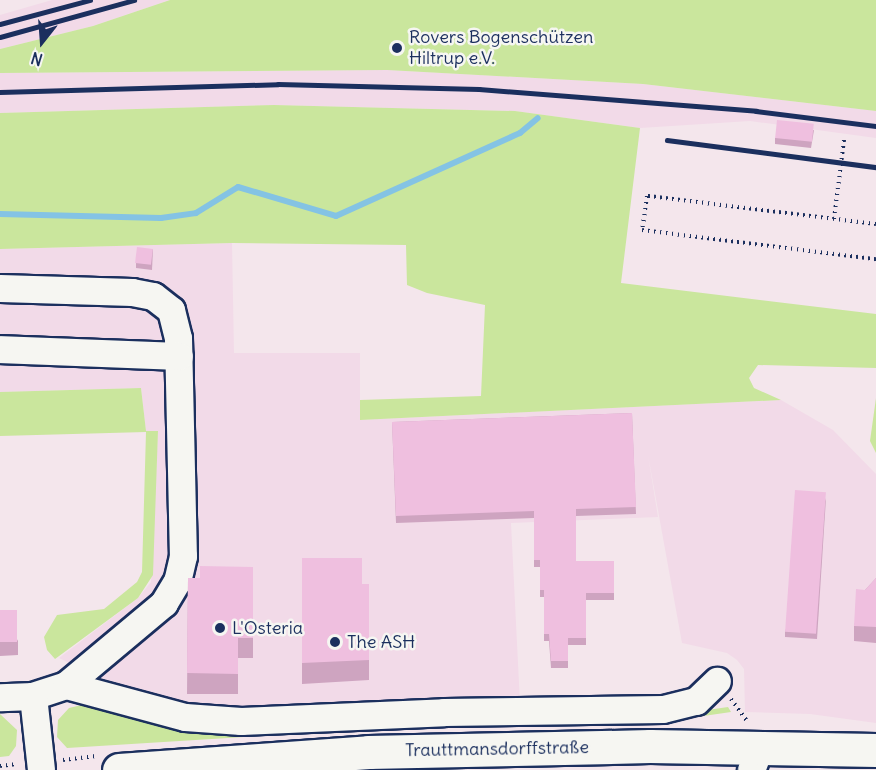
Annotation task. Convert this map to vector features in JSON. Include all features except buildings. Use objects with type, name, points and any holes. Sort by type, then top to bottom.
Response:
[{"type":"main road","name":"Trauttmansdorffstraße","points":[[119,770],[368,752],[876,750]]},
{"type":"street","points":[[0,288],[132,292],[153,296],[167,304],[175,317],[179,356],[183,556],[177,581],[155,613],[66,685],[33,696],[0,697]]},
{"type":"street","points":[[0,349],[179,356]]},
{"type":"street","name":"Trauttmansdorffstraße","points":[[66,685],[185,717],[241,721],[444,712],[663,709],[696,701],[717,681]]},
{"type":"street","points":[[33,696],[41,770]]},
{"type":"path","points":[[834,219],[844,140]]},
{"type":"path","points":[[876,224],[647,196],[642,230],[876,259]]},
{"type":"path","points":[[717,681],[757,752]]},
{"type":"shaded area","points":[[52,0],[170,0],[93,26],[0,49],[0,15]]},
{"type":"shaded area","points":[[387,70],[643,84],[876,111],[876,138],[750,121],[640,128],[515,111],[274,105],[0,113],[0,73]]},
{"type":"shaded area","points":[[232,243],[234,353],[360,353],[360,420],[781,400],[833,430],[876,474],[876,723],[810,714],[745,712],[744,669],[737,660],[727,653],[682,643],[648,455],[658,517],[511,523],[520,703],[248,712],[132,693],[59,658],[138,598],[151,582],[158,431],[146,431],[141,388],[0,392],[0,249]]},
{"type":"green space","name":"Rovers Bogenschützen Hiltrup e.V.","points":[[170,0],[876,0],[876,111],[643,84],[387,70],[0,73],[0,49],[93,26]]},
{"type":"green space","points":[[274,105],[515,111],[640,128],[621,283],[876,314],[876,368],[758,365],[749,378],[754,388],[781,400],[360,420],[360,400],[481,396],[485,305],[427,293],[407,285],[406,245],[232,243],[0,249],[0,113]]},
{"type":"green space","points":[[141,388],[146,431],[158,431],[153,575],[138,598],[55,659],[47,650],[44,637],[57,615],[104,609],[137,582],[142,572],[146,432],[0,436],[0,392]]},
{"type":"green space","points":[[876,398],[876,453],[870,441]]},
{"type":"green space","points":[[90,703],[130,714],[687,713],[728,707],[731,712],[669,721],[404,727],[67,748],[57,737],[58,720],[69,708]]},
{"type":"green space","points":[[0,714],[17,730],[16,746],[9,756],[0,757]]},
{"type":"waterway","points":[[0,214],[161,218],[196,213],[238,187],[336,216],[520,133],[538,118]]},
{"type":"railway","points":[[0,24],[90,0]]},
{"type":"railway","points":[[0,37],[134,0]]},
{"type":"railway","points":[[0,92],[278,84],[479,89],[756,111],[876,126]]},
{"type":"railway","points":[[667,140],[876,167]]},
{"type":"place","name":"Rovers Bogenschützen Hiltrup e.V.","points":[[397,48]]},
{"type":"place","name":"L'Osteria","points":[[220,628]]},
{"type":"place","name":"The ASH","points":[[335,642]]}]
